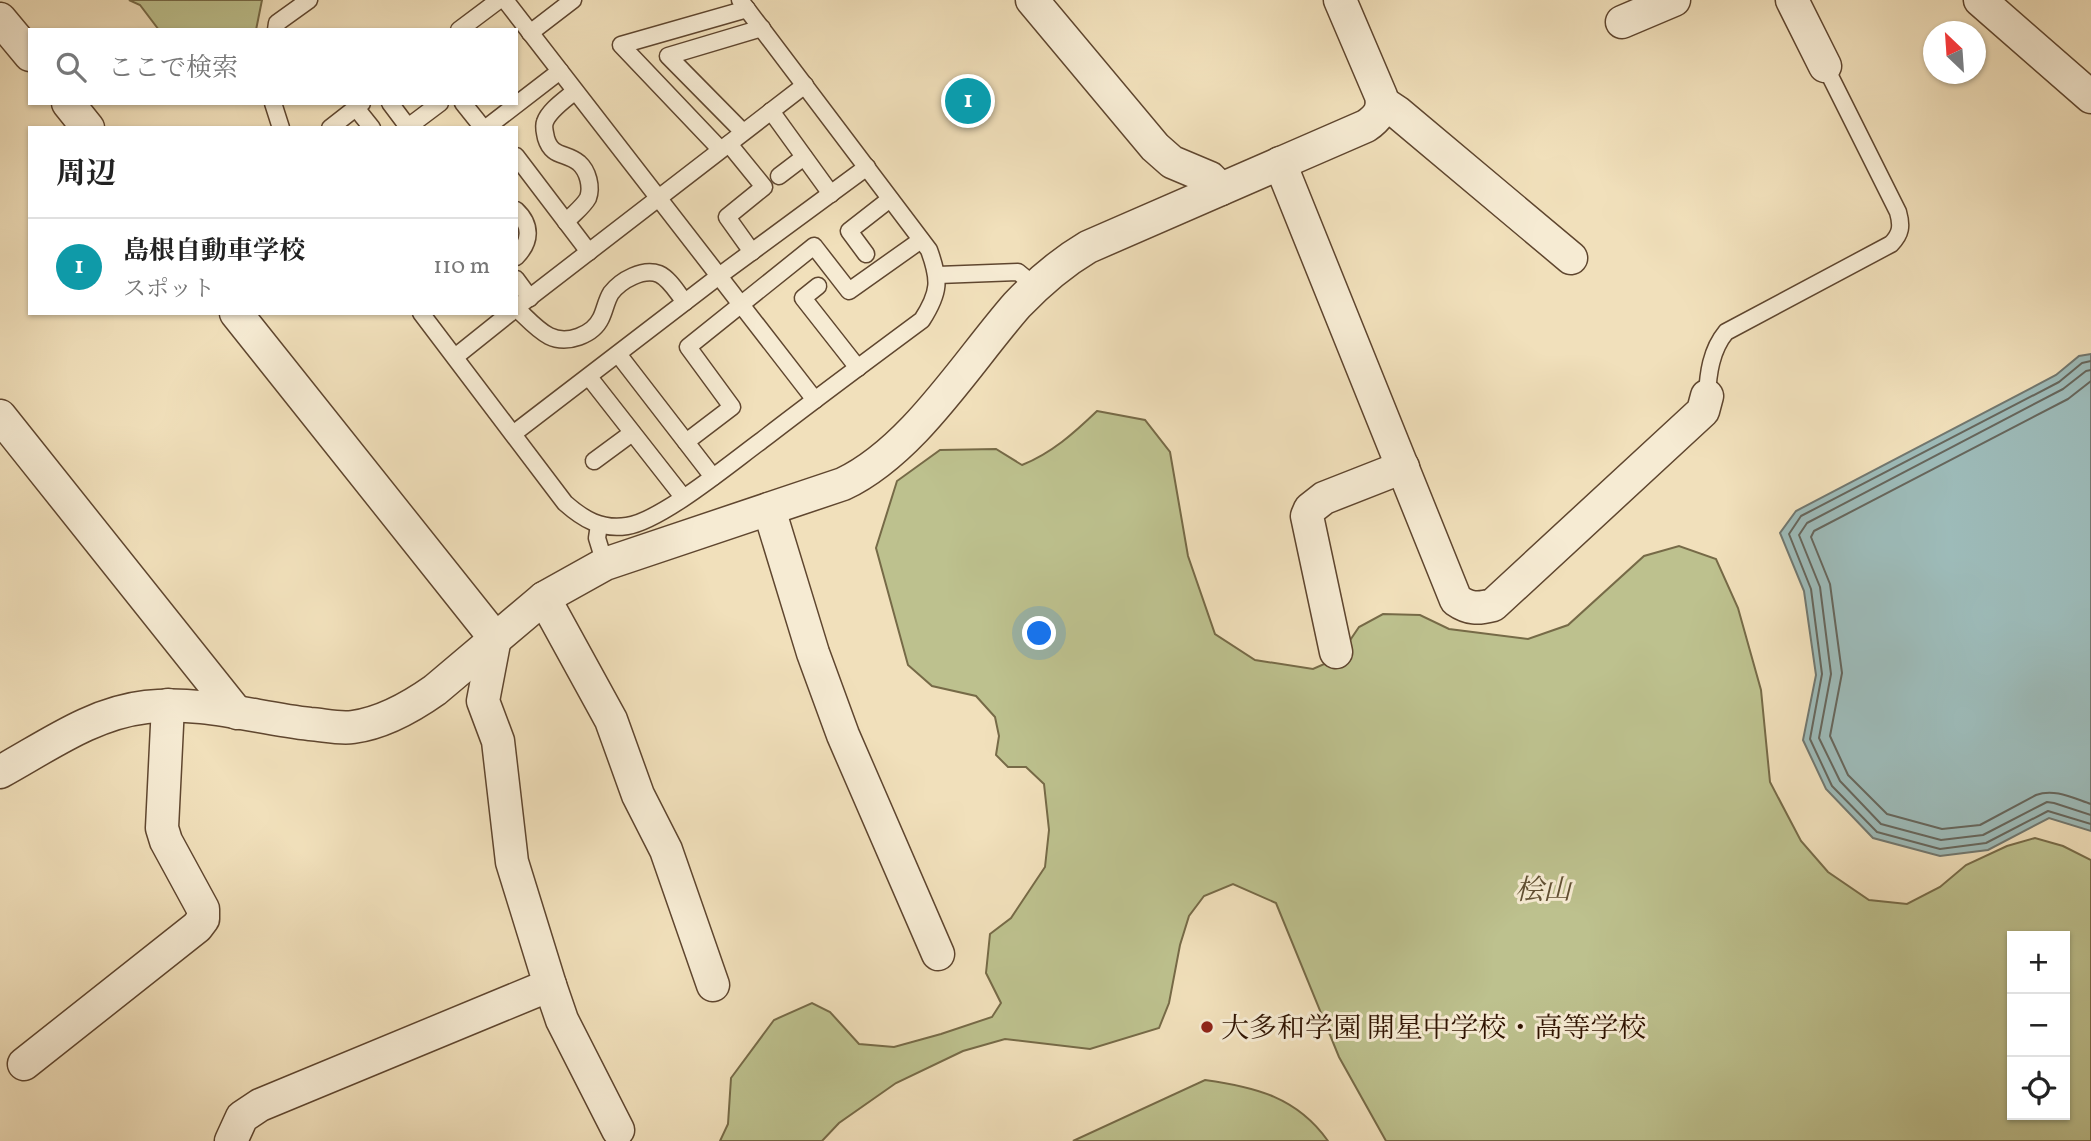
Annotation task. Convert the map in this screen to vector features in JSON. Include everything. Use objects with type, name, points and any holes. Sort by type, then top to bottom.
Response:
[{"type":"street","points":[[1032,0],[1155,147],[1172,162],[1210,178],[1221,189]]},
{"type":"street","points":[[1340,0],[1382,102],[1571,258]]},
{"type":"street","points":[[1622,22],[1674,0]]},
{"type":"street","points":[[1792,0],[1825,66]]},
{"type":"street","points":[[1996,6],[2091,97]]},
{"type":"street","points":[[0,19],[28,53]]},
{"type":"street","points":[[0,772],[102,717],[124,711],[168,705],[350,727],[392,715],[419,702],[544,598],[605,564],[843,484],[870,469],[916,428],[1002,322],[1035,286],[1061,263],[1088,247],[1366,126],[1380,113],[1382,102]]},
{"type":"street","points":[[70,105],[86,126]]},
{"type":"street","points":[[1280,163],[1456,600],[1466,607],[1479,609],[1493,605],[1703,411],[1707,396]]},
{"type":"street","points":[[238,315],[495,638],[483,701],[498,741],[512,862],[550,985],[567,1030],[618,1130]]},
{"type":"street","points":[[0,416],[237,713]]},
{"type":"street","points":[[1336,652],[1307,516],[1310,509],[1324,498],[1403,467]]},
{"type":"street","points":[[769,509],[813,653],[843,735],[938,954]]},
{"type":"street","points":[[544,598],[611,720],[638,795],[666,850],[713,985]]},
{"type":"street","points":[[24,1064],[197,927],[203,919],[203,909],[166,841],[162,828],[168,705]]},
{"type":"street","points":[[232,1141],[243,1117],[260,1105],[550,985]]},
{"type":"lane","points":[[277,27],[288,0]]},
{"type":"lane","points":[[277,27],[309,0]]},
{"type":"lane","points":[[462,28],[499,0]]},
{"type":"lane","points":[[505,0],[815,400]]},
{"type":"lane","points":[[530,33],[573,0]]},
{"type":"lane","points":[[423,315],[565,503],[587,521],[614,528],[630,526],[655,515],[713,477],[922,320],[932,305],[938,275],[929,250],[743,4],[621,45],[764,187],[727,217],[752,251]]},
{"type":"lane","points":[[743,132],[668,56],[762,28]]},
{"type":"lane","points":[[1707,396],[1708,370],[1726,332],[1891,244],[1900,230],[1898,212],[1825,66]]},
{"type":"lane","points":[[518,98],[560,71]]},
{"type":"lane","points":[[518,307],[805,85]]},
{"type":"lane","points":[[566,222],[587,200],[589,183],[579,163],[551,148],[544,125],[550,115],[575,91]]},
{"type":"lane","points":[[274,105],[280,126]]},
{"type":"lane","points":[[333,126],[359,105],[371,126]]},
{"type":"lane","points":[[392,105],[407,126]]},
{"type":"lane","points":[[409,126],[437,105]]},
{"type":"lane","points":[[465,105],[488,126]]},
{"type":"lane","points":[[490,126],[504,107]]},
{"type":"lane","points":[[771,111],[831,194]]},
{"type":"lane","points":[[779,176],[804,157]]},
{"type":"lane","points":[[518,159],[589,252]]},
{"type":"lane","points":[[513,435],[752,251],[867,167]]},
{"type":"lane","points":[[866,254],[849,231],[890,199]]},
{"type":"lane","points":[[518,212],[526,222],[529,236],[527,244],[518,255]]},
{"type":"lane","points":[[686,442],[732,407],[688,347],[814,246],[849,291],[921,240]]},
{"type":"lane","points":[[938,275],[1018,272],[1035,286]]},
{"type":"lane","points":[[518,310],[549,337],[567,339],[578,337],[594,328],[600,321],[610,294],[633,276],[659,274],[685,302]]},
{"type":"lane","points":[[518,282],[530,298]]},
{"type":"lane","points":[[818,286],[803,298],[858,368]]},
{"type":"lane","points":[[455,357],[508,315]]},
{"type":"lane","points":[[618,354],[713,477]]},
{"type":"lane","points":[[589,377],[683,497]]},
{"type":"lane","points":[[594,461],[632,433]]},
{"type":"lane","points":[[599,525],[597,538],[605,564]]},
{"type":"green space","points":[[129,0],[262,0],[256,28],[157,28],[140,5]]},
{"type":"green space","name":"桧山","points":[[1097,411],[1145,420],[1170,452],[1188,556],[1215,634],[1255,660],[1313,669],[1338,658],[1359,627],[1383,614],[1420,615],[1449,629],[1528,639],[1568,625],[1644,556],[1679,546],[1716,559],[1738,608],[1761,690],[1770,782],[1801,841],[1828,872],[1869,900],[1907,904],[1940,887],[1966,865],[2007,846],[2035,838],[2063,846],[2091,860],[2091,1141],[1386,1141],[1339,1057],[1276,903],[1233,884],[1204,896],[1189,916],[1180,945],[1169,1003],[1159,1028],[1090,1049],[1005,1039],[963,1051],[896,1083],[839,1123],[822,1141],[720,1141],[728,1124],[731,1078],[774,1020],[812,1003],[830,1012],[859,1044],[894,1047],[992,1017],[1001,1003],[986,973],[990,934],[1011,918],[1045,867],[1049,830],[1044,784],[1026,767],[1008,767],[996,755],[999,736],[995,717],[976,696],[932,686],[908,665],[876,548],[897,481],[940,450],[996,449],[1022,465],[1071,435]]},
{"type":"green space","points":[[1205,1080],[1241,1086],[1289,1104],[1316,1126],[1328,1141],[1073,1141]]},
{"type":"water","points":[[2091,354],[2091,831],[2049,818],[1988,850],[1940,856],[1873,838],[1826,789],[1803,740],[1816,675],[1804,591],[1780,533],[1796,511],[2056,375],[2079,356]]},
{"type":"place","name":"島根自動車学校","points":[[968,101]]},
{"type":"place","name":"大多和学園 開星中学校・高等学校","points":[[1207,1027]]}]
